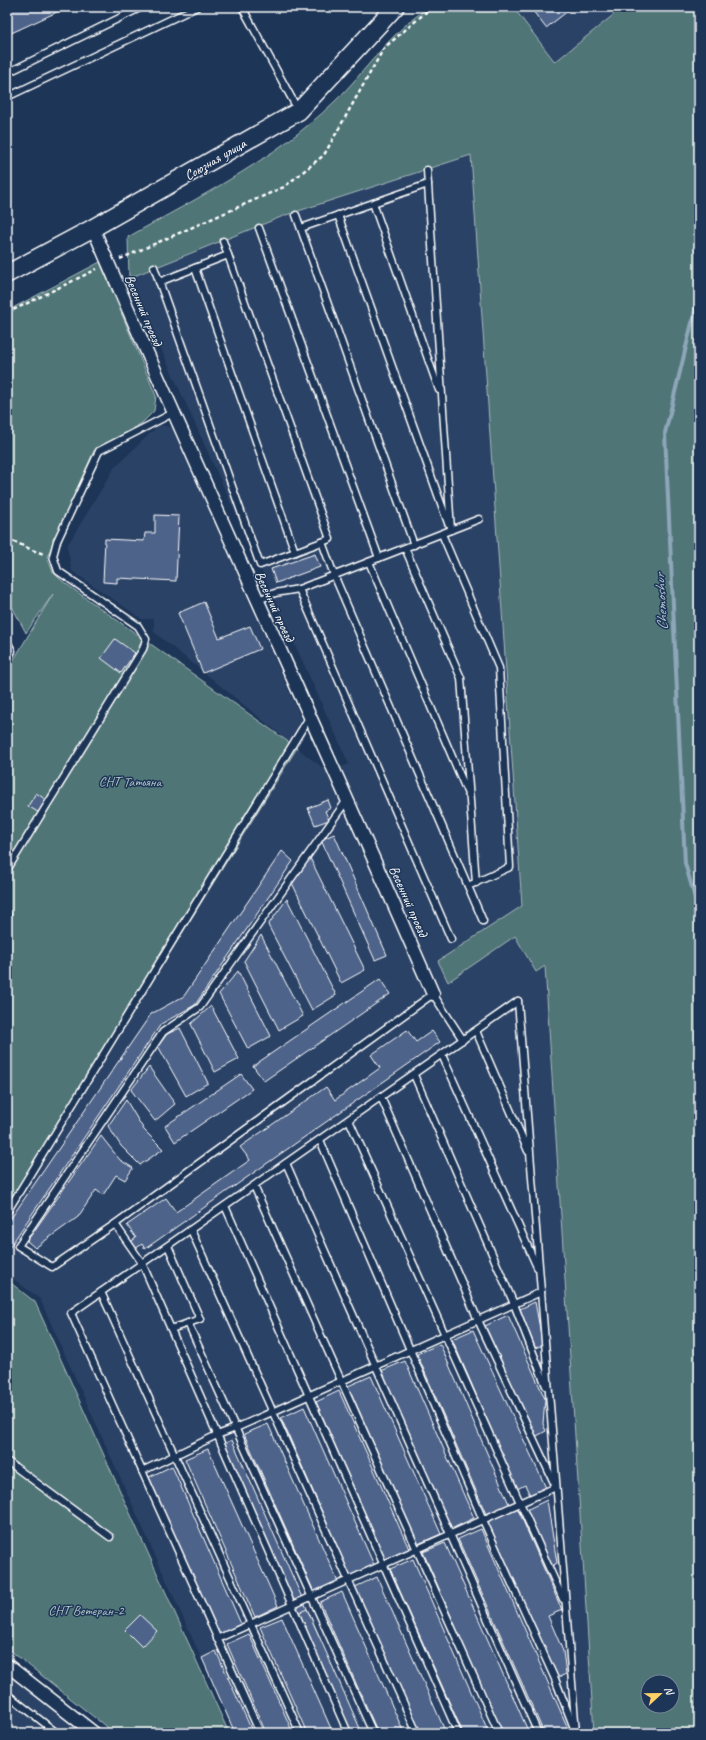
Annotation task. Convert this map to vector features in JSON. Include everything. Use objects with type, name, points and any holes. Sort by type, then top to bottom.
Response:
[{"type":"main road","name":"Союзная улица","points":[[7,274],[93,228],[299,111],[395,7]]},
{"type":"street","name":"Весенний проезд","points":[[93,228],[256,601],[348,799],[433,994]]},
{"type":"street","points":[[7,1665],[94,1733]]},
{"type":"lane","points":[[7,73],[142,7]]},
{"type":"lane","points":[[7,97],[197,7]]},
{"type":"lane","points":[[242,7],[299,111]]},
{"type":"lane","points":[[427,170],[451,530]]},
{"type":"lane","points":[[301,228],[428,184]]},
{"type":"lane","points":[[373,203],[442,398]]},
{"type":"lane","points":[[296,214],[414,545]]},
{"type":"lane","points":[[338,215],[451,530]]},
{"type":"lane","points":[[259,228],[379,558]]},
{"type":"lane","points":[[154,268],[260,565],[322,542],[330,538],[223,241]]},
{"type":"lane","points":[[159,282],[228,255]]},
{"type":"lane","points":[[195,268],[295,552]]},
{"type":"lane","points":[[7,870],[143,648],[146,639],[138,626],[58,571],[53,556],[57,541],[99,452],[173,413]]},
{"type":"lane","points":[[256,601],[275,593],[299,589],[479,519]]},
{"type":"lane","points":[[442,534],[499,668],[510,866],[468,886]]},
{"type":"lane","points":[[322,542],[334,575],[483,921]]},
{"type":"lane","points":[[405,548],[461,678],[476,882]]},
{"type":"lane","points":[[369,562],[470,800]]},
{"type":"lane","points":[[299,589],[450,939]]},
{"type":"lane","points":[[7,641],[12,651],[7,660]]},
{"type":"lane","points":[[7,1212],[310,716]]},
{"type":"lane","points":[[348,799],[200,1007],[163,1032],[18,1246],[52,1267],[115,1224],[433,994],[463,1040]]},
{"type":"lane","points":[[260,1733],[71,1313],[518,1001],[576,1733]]},
{"type":"lane","points":[[476,1031],[530,1156]]},
{"type":"lane","points":[[442,1055],[539,1272]]},
{"type":"lane","points":[[414,1075],[514,1304],[549,1392]]},
{"type":"lane","points":[[381,1097],[478,1320],[556,1487]]},
{"type":"lane","points":[[349,1120],[446,1334],[565,1604]]},
{"type":"lane","points":[[320,1140],[483,1520],[555,1679],[576,1733]]},
{"type":"lane","points":[[286,1163],[538,1733]]},
{"type":"lane","points":[[254,1186],[499,1733]]},
{"type":"lane","points":[[226,1206],[458,1733]]},
{"type":"lane","points":[[115,1224],[142,1263],[348,1733]]},
{"type":"lane","points":[[191,1230],[417,1733]]},
{"type":"lane","points":[[168,1246],[200,1319],[171,1329]]},
{"type":"lane","points":[[101,1292],[300,1733]]},
{"type":"lane","points":[[142,1471],[217,1435],[273,1412],[541,1292]]},
{"type":"lane","points":[[188,1323],[373,1733]]},
{"type":"lane","points":[[7,1461],[110,1537]]},
{"type":"lane","points":[[218,1639],[349,1582],[556,1487]]},
{"type":"lane","points":[[7,1694],[57,1733]]},
{"type":"path","points":[[7,313],[108,264],[284,186],[324,155],[384,48],[432,7]]},
{"type":"path","points":[[7,534],[11,539]]},
{"type":"path","points":[[7,538],[32,550],[53,556]]},
{"type":"shaded area","points":[[513,7],[606,7],[612,16],[555,62]]},
{"type":"shaded area","points":[[471,155],[522,907],[438,961],[448,982],[515,935],[536,972],[545,966],[594,1733],[235,1733],[40,1299],[7,1274],[7,1220],[297,748],[328,772],[349,764],[129,278],[286,215]]},
{"type":"shaded area","points":[[159,425],[172,427],[307,732],[297,748],[154,632],[154,619],[142,619],[72,571],[67,546],[115,467]]},
{"type":"shaded area","points":[[7,1674],[84,1733],[7,1733]]},
{"type":"green space","points":[[430,7],[513,7],[555,62],[612,16],[620,7],[699,7],[699,1733],[594,1733],[545,966],[536,972],[515,936],[448,982],[438,961],[522,906],[471,155],[286,215],[129,278],[128,237],[209,192],[261,160],[286,142],[333,103],[403,27]]},
{"type":"green space","name":"СНТ Татьяна","points":[[100,262],[156,396],[154,411],[142,423],[94,451],[47,557],[53,572],[62,581],[297,748],[7,1216],[7,671],[53,594],[26,633],[7,597],[7,311]]},
{"type":"green space","name":"СНТ Ветеран-2","points":[[7,1280],[35,1302],[229,1733],[114,1733],[7,1648]]},
{"type":"building","points":[[7,7],[68,7],[7,35]]},
{"type":"building","points":[[530,7],[573,7],[546,28]]},
{"type":"building","points":[[155,515],[179,516],[176,581],[117,578],[117,583],[103,582],[105,539],[144,541],[145,533],[155,533]]},
{"type":"building","points":[[315,554],[320,567],[276,583],[271,569]]},
{"type":"building","points":[[204,602],[219,638],[250,626],[260,649],[203,673],[178,613]]},
{"type":"building","points":[[115,639],[135,653],[121,673],[101,658]]},
{"type":"building","points":[[36,793],[48,801],[41,814],[28,806]]},
{"type":"building","points":[[328,800],[331,808],[325,811],[329,820],[315,825],[308,808]]},
{"type":"building","points":[[334,834],[387,955],[375,960],[321,840]]},
{"type":"building","points":[[282,851],[293,861],[195,1005],[161,1024],[7,1251],[7,1224],[151,1014],[184,996]]},
{"type":"building","points":[[310,858],[365,970],[341,983],[292,883],[299,871]]},
{"type":"building","points":[[287,899],[336,995],[312,1010],[268,925]]},
{"type":"building","points":[[7,910],[12,914],[7,922]]},
{"type":"building","points":[[261,935],[303,1016],[279,1030],[244,961]]},
{"type":"building","points":[[238,971],[271,1036],[248,1049],[219,994]]},
{"type":"building","points":[[380,979],[390,994],[264,1081],[253,1066]]},
{"type":"building","points":[[211,1006],[239,1059],[215,1072],[191,1024]]},
{"type":"building","points":[[180,1028],[208,1083],[186,1096],[158,1046],[167,1034]]},
{"type":"building","points":[[407,1030],[416,1042],[432,1031],[440,1042],[145,1249],[142,1244],[135,1249],[130,1242],[136,1238],[127,1225],[166,1198],[176,1212],[250,1160],[240,1147],[326,1087],[335,1100],[380,1068],[371,1055]]},
{"type":"building","points":[[149,1067],[175,1104],[155,1121],[131,1090]]},
{"type":"building","points":[[241,1074],[252,1089],[175,1142],[165,1126]]},
{"type":"building","points":[[126,1100],[144,1130],[163,1149],[140,1165],[121,1146],[108,1126]]},
{"type":"building","points":[[101,1136],[120,1160],[133,1168],[125,1180],[116,1175],[103,1195],[96,1190],[78,1217],[35,1248],[27,1241]]},
{"type":"building","points":[[535,1302],[543,1345],[535,1348],[520,1309]]},
{"type":"building","points":[[508,1315],[545,1399],[543,1424],[546,1431],[535,1437],[485,1326]]},
{"type":"building","points":[[473,1330],[546,1488],[530,1495],[525,1485],[517,1489],[452,1339]]},
{"type":"building","points":[[440,1344],[509,1504],[486,1514],[417,1354]]},
{"type":"building","points":[[405,1361],[474,1518],[451,1529],[381,1371]]},
{"type":"building","points":[[371,1376],[441,1534],[418,1544],[348,1386]]},
{"type":"building","points":[[339,1391],[409,1549],[385,1559],[316,1402]]},
{"type":"building","points":[[304,1407],[374,1565],[350,1576],[281,1418]]},
{"type":"building","points":[[268,1424],[338,1582],[314,1592],[244,1434]]},
{"type":"building","points":[[232,1440],[320,1638],[310,1642],[223,1444]]},
{"type":"building","points":[[208,1449],[278,1606],[255,1617],[185,1459]]},
{"type":"building","points":[[172,1466],[241,1624],[218,1635],[149,1477]]},
{"type":"building","points":[[547,1500],[557,1563],[552,1566],[526,1510]]},
{"type":"building","points":[[517,1507],[562,1610],[548,1616],[563,1651],[566,1674],[555,1679],[485,1522]]},
{"type":"building","points":[[481,1529],[570,1733],[544,1733],[458,1539]]},
{"type":"building","points":[[445,1543],[529,1733],[502,1733],[423,1552]]},
{"type":"building","points":[[413,1559],[489,1733],[463,1733],[390,1569]]},
{"type":"building","points":[[377,1577],[446,1733],[419,1733],[355,1587]]},
{"type":"building","points":[[342,1592],[404,1733],[378,1733],[320,1602]]},
{"type":"building","points":[[307,1609],[362,1733],[351,1733],[298,1613]]},
{"type":"building","points":[[140,1615],[157,1631],[142,1647],[125,1630]]},
{"type":"building","points":[[282,1618],[333,1733],[307,1733],[260,1627]]},
{"type":"building","points":[[249,1634],[293,1733],[266,1733],[227,1644]]},
{"type":"building","points":[[216,1651],[253,1733],[235,1733],[202,1658]]},
{"type":"waterway","name":"Chemoshur","points":[[699,294],[665,433],[685,863],[699,912]]}]
